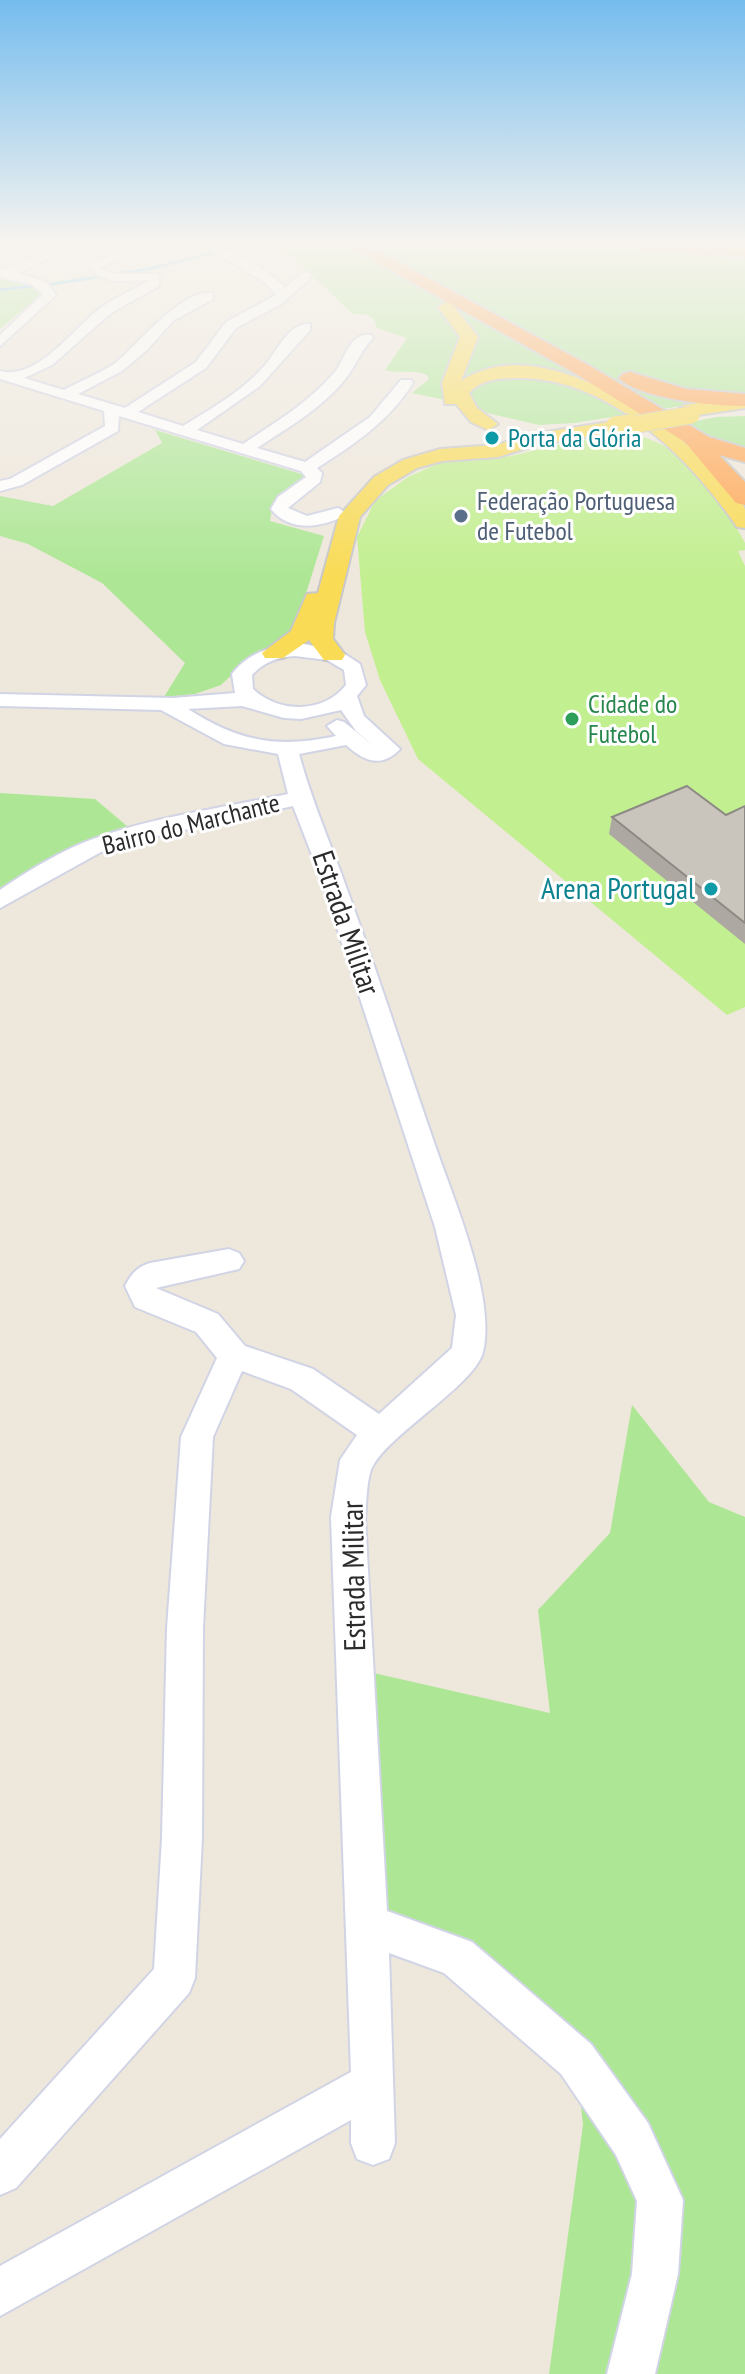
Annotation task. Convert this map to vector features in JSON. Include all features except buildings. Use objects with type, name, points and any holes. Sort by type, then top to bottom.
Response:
[{"type":"highway","points":[[535,356],[600,391]]},
{"type":"highway","points":[[558,356],[639,402],[686,419],[714,449],[745,455]]},
{"type":"highway","points":[[577,356],[680,396],[745,405]]},
{"type":"highway","points":[[720,410],[745,405]]},
{"type":"highway","points":[[686,419],[732,481],[744,513]]},
{"type":"main road","points":[[465,356],[453,374],[450,397],[479,451]]},
{"type":"main road","points":[[274,653],[301,635],[323,575],[334,523],[354,492],[373,475],[465,430],[477,418],[465,405],[460,393],[470,382],[490,374],[538,372],[562,376],[600,391],[696,459],[744,513]]},
{"type":"main road","points":[[333,655],[325,647],[320,632],[350,516],[373,488],[397,471],[440,455],[507,450],[519,439],[613,425],[686,419],[745,405]]},
{"type":"main road","points":[[686,419],[720,410]]},
{"type":"main road","points":[[397,471],[435,462],[519,458],[613,425]]},
{"type":"main road","points":[[465,430],[508,427],[519,439]]},
{"type":"main road","points":[[519,439],[587,432]]},
{"type":"street","points":[[13,382],[56,356]]},
{"type":"street","points":[[65,395],[117,368],[132,356]]},
{"type":"street","points":[[0,486],[16,482],[113,428],[125,413],[201,365],[208,356]]},
{"type":"street","points":[[185,431],[221,409],[264,375],[278,356]]},
{"type":"street","points":[[245,449],[308,408],[343,372],[351,356]]},
{"type":"street","points":[[13,382],[307,468],[314,473],[314,479],[284,500],[279,509],[298,521],[321,527],[334,523]]},
{"type":"street","points":[[307,468],[374,421],[399,396],[406,383]]},
{"type":"street","points":[[113,428],[125,413]]},
{"type":"street","points":[[157,704],[208,692],[242,674],[257,660],[274,653],[304,650],[333,655],[348,663],[356,674],[356,685],[348,697],[332,706],[300,712]]},
{"type":"street","points":[[242,674],[243,691],[252,701]]},
{"type":"street","points":[[0,700],[157,704],[231,698],[327,719],[370,756],[390,749],[354,717],[348,697]]},
{"type":"street","points":[[195,722],[193,710],[206,701]]},
{"type":"street","points":[[157,704],[235,741],[287,749],[318,747],[350,738]]},
{"type":"street","name":"Estrada Militar","points":[[287,749],[300,798],[330,873],[449,1227],[471,1315],[467,1353],[380,1433],[356,1460],[348,1517],[373,2042],[373,2143]]},
{"type":"street","name":"Bairro do Marchante","points":[[0,901],[30,880],[93,847],[148,831],[300,798]]},
{"type":"street","points":[[229,1261],[150,1275],[140,1286],[146,1298],[207,1323],[234,1355],[302,1379],[380,1433]]},
{"type":"street","points":[[0,2172],[174,1978],[182,1838],[185,1628],[197,1437],[234,1355]]},
{"type":"street","points":[[367,1924],[457,1957],[576,2059],[632,2139],[660,2200],[655,2274],[631,2374]]},
{"type":"street","points":[[0,2292],[371,2085]]},
{"type":"green space","points":[[395,356],[745,356],[745,396],[574,423],[539,425],[487,413],[478,407],[412,393],[429,379],[427,375],[385,370]]},
{"type":"green space","points":[[745,416],[745,451],[730,450],[685,423],[717,417]]},
{"type":"green space","points":[[155,430],[308,476],[306,481],[273,504],[270,521],[324,536],[292,638],[255,653],[221,685],[195,694],[164,697],[185,663],[102,583],[28,544],[0,536],[0,496],[53,506],[162,443]]},
{"type":"green space","name":"Cidade do Futebol","points":[[613,432],[637,435],[677,454],[708,484],[745,543],[745,550],[738,551],[745,566],[745,1007],[727,1015],[418,759],[380,680],[365,632],[357,537],[375,501],[408,477],[439,463],[511,456]]},
{"type":"green space","points":[[0,793],[95,799],[127,826],[0,889]]},
{"type":"green space","points":[[632,1405],[709,1502],[745,1517],[745,2374],[549,2374],[583,2125],[576,2059],[457,1957],[364,1926],[356,1669],[550,1713],[538,1610],[610,1533]]},
{"type":"place","name":"Porta da Glória","points":[[492,438]]},
{"type":"place","name":"Federação Portuguesa de Futebol","points":[[461,516]]},
{"type":"place","name":"Cidade do Futebol","points":[[572,719]]},
{"type":"place","name":"Arena Portugal","points":[[711,889]]}]
